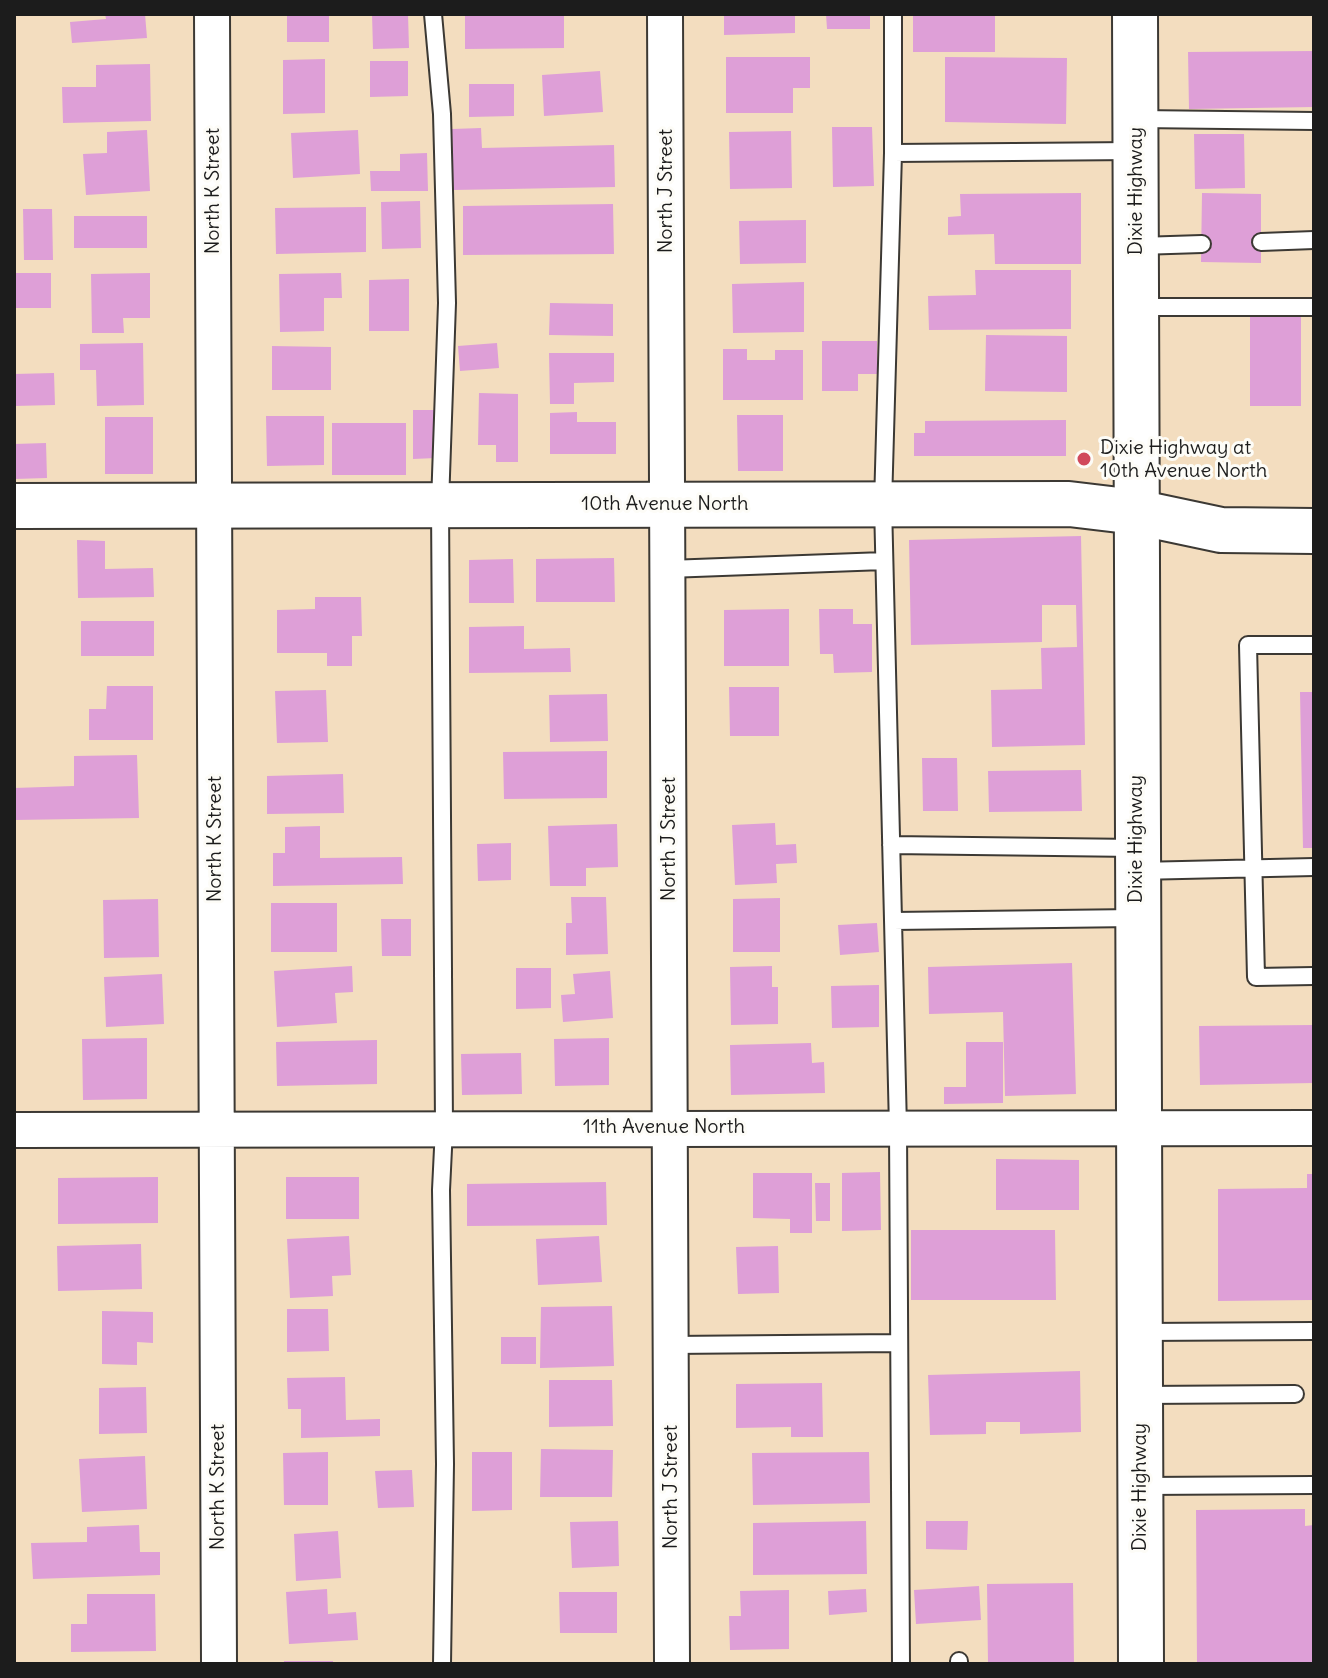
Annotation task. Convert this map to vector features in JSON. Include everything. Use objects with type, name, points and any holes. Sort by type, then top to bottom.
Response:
[{"type":"main road","name":"Dixie Highway","points":[[1135,14],[1141,1664]]},
{"type":"main road","name":"10th Avenue North","points":[[14,506],[1069,504],[1136,512],[1221,530],[1314,531]]},
{"type":"street","name":"North K Street","points":[[212,14],[219,1664]]},
{"type":"street","name":"North J Street","points":[[665,14],[672,1664]]},
{"type":"street","name":"11th Avenue North","points":[[14,1130],[1314,1128]]},
{"type":"lane","points":[[433,14],[442,114],[447,303],[442,371],[445,436],[440,504],[444,1128],[441,1190],[445,1448],[442,1664]]},
{"type":"lane","points":[[893,14],[893,153],[883,504],[898,1128],[901,1664]]},
{"type":"lane","points":[[893,153],[1314,121]]},
{"type":"lane","points":[[1261,242],[1314,240]]},
{"type":"lane","points":[[1136,246],[1202,244]]},
{"type":"lane","points":[[1137,307],[1314,307]]},
{"type":"lane","points":[[668,569],[884,561]]},
{"type":"lane","points":[[1314,645],[1248,645],[1256,977],[1314,976]]},
{"type":"lane","points":[[891,845],[1253,869],[1314,867]]},
{"type":"lane","points":[[893,921],[1137,918]]},
{"type":"lane","points":[[1140,1332],[1314,1331]]},
{"type":"lane","points":[[671,1345],[898,1343]]},
{"type":"lane","points":[[1140,1395],[1295,1394]]},
{"type":"lane","points":[[1140,1486],[1314,1485]]},
{"type":"building","points":[[105,14],[145,14],[147,38],[72,43],[70,22],[106,19]]},
{"type":"building","points":[[287,14],[329,14],[329,42],[287,42]]},
{"type":"building","points":[[372,14],[408,14],[409,48],[373,49]]},
{"type":"building","points":[[465,14],[564,14],[564,48],[465,49]]},
{"type":"building","points":[[724,14],[795,14],[795,33],[724,35]]},
{"type":"building","points":[[826,14],[870,14],[870,29],[827,29]]},
{"type":"building","points":[[913,14],[995,14],[995,52],[913,52]]},
{"type":"building","points":[[1314,51],[1314,107],[1189,109],[1188,52]]},
{"type":"building","points":[[726,57],[810,57],[810,88],[793,88],[793,113],[726,113]]},
{"type":"building","points":[[945,57],[1067,58],[1066,124],[945,122]]},
{"type":"building","points":[[325,59],[325,113],[283,114],[283,60]]},
{"type":"building","points":[[370,61],[408,61],[408,96],[370,97]]},
{"type":"building","points":[[150,64],[151,121],[63,123],[62,87],[96,87],[96,65]]},
{"type":"building","points":[[600,71],[603,112],[544,116],[542,75]]},
{"type":"building","points":[[469,84],[514,84],[514,116],[469,117]]},
{"type":"building","points":[[832,127],[872,127],[874,186],[833,187]]},
{"type":"building","points":[[481,128],[482,148],[614,145],[615,187],[453,190],[452,129]]},
{"type":"building","points":[[147,130],[150,191],[86,195],[83,154],[107,153],[107,132]]},
{"type":"building","points":[[358,130],[360,174],[293,178],[291,133]]},
{"type":"building","points":[[791,131],[792,188],[730,189],[729,132]]},
{"type":"building","points":[[1194,134],[1244,134],[1245,188],[1195,189]]},
{"type":"building","points":[[427,153],[428,191],[371,191],[370,171],[400,171],[400,154]]},
{"type":"building","points":[[1081,193],[1081,264],[995,264],[994,234],[948,235],[948,217],[961,216],[960,194]]},
{"type":"building","points":[[1202,193],[1261,194],[1261,263],[1201,262]]},
{"type":"building","points":[[420,201],[421,248],[382,249],[381,202]]},
{"type":"building","points":[[613,204],[614,254],[463,255],[463,206]]},
{"type":"building","points":[[366,207],[366,252],[276,254],[275,208]]},
{"type":"building","points":[[23,209],[52,209],[53,260],[24,260]]},
{"type":"building","points":[[74,216],[147,216],[147,248],[74,248]]},
{"type":"building","points":[[806,220],[806,263],[740,264],[739,221]]},
{"type":"building","points":[[975,270],[1071,270],[1071,329],[929,330],[928,296],[976,295]]},
{"type":"building","points":[[14,273],[51,273],[51,308],[14,308]]},
{"type":"building","points":[[150,273],[150,318],[123,318],[124,333],[92,333],[91,274]]},
{"type":"building","points":[[341,273],[342,298],[324,298],[324,331],[280,332],[279,274]]},
{"type":"building","points":[[409,279],[409,331],[369,331],[369,280]]},
{"type":"building","points":[[804,282],[804,332],[733,333],[732,284]]},
{"type":"building","points":[[550,303],[613,304],[613,336],[549,335]]},
{"type":"building","points":[[1250,312],[1301,313],[1301,406],[1250,406]]},
{"type":"building","points":[[986,335],[1067,336],[1067,392],[985,391]]},
{"type":"building","points":[[822,341],[877,341],[877,374],[858,374],[858,391],[822,391]]},
{"type":"building","points":[[143,343],[144,405],[97,406],[96,370],[80,370],[80,344]]},
{"type":"building","points":[[497,343],[499,368],[460,371],[458,346]]},
{"type":"building","points":[[272,346],[331,347],[331,390],[272,390]]},
{"type":"building","points":[[723,349],[747,349],[747,360],[775,360],[775,350],[803,350],[803,400],[723,400]]},
{"type":"building","points":[[549,353],[614,353],[614,382],[574,383],[574,404],[550,404]]},
{"type":"building","points":[[54,373],[55,405],[14,406],[14,374]]},
{"type":"building","points":[[479,393],[518,394],[518,462],[496,462],[496,445],[478,445]]},
{"type":"building","points":[[413,410],[435,410],[436,458],[413,459]]},
{"type":"building","points":[[577,412],[577,422],[616,422],[616,454],[550,454],[550,413]]},
{"type":"building","points":[[737,415],[783,415],[783,471],[738,471]]},
{"type":"building","points":[[266,416],[324,416],[324,465],[267,466]]},
{"type":"building","points":[[105,417],[153,417],[153,474],[105,474]]},
{"type":"building","points":[[1066,420],[1066,456],[914,456],[914,433],[925,433],[925,421]]},
{"type":"building","points":[[332,423],[406,423],[406,475],[332,475]]},
{"type":"building","points":[[46,443],[47,478],[14,479],[14,444]]},
{"type":"building","points":[[1081,536],[1085,745],[992,747],[991,690],[1042,689],[1041,648],[1077,647],[1076,605],[1042,605],[1042,642],[911,645],[909,540]]},
{"type":"building","points":[[77,540],[105,541],[105,569],[153,568],[154,597],[78,598]]},
{"type":"building","points":[[614,558],[615,602],[536,602],[536,559]]},
{"type":"building","points":[[513,559],[514,603],[469,603],[469,560]]},
{"type":"building","points":[[315,597],[361,597],[362,636],[352,636],[352,666],[327,666],[327,653],[277,653],[277,610],[315,609]]},
{"type":"building","points":[[789,609],[789,666],[724,666],[724,610]]},
{"type":"building","points":[[819,609],[853,609],[853,624],[872,624],[872,672],[834,673],[833,654],[820,654]]},
{"type":"building","points":[[81,621],[154,621],[154,656],[81,656]]},
{"type":"building","points":[[524,626],[524,649],[570,648],[571,672],[469,673],[469,627]]},
{"type":"building","points":[[107,686],[153,686],[153,740],[89,740],[89,709],[106,709]]},
{"type":"building","points":[[729,687],[779,687],[779,736],[730,736]]},
{"type":"building","points":[[326,690],[328,742],[277,743],[275,691]]},
{"type":"building","points":[[1300,692],[1314,692],[1314,848],[1303,848]]},
{"type":"building","points":[[607,694],[608,741],[550,742],[549,695]]},
{"type":"building","points":[[607,751],[607,798],[504,799],[503,752]]},
{"type":"building","points":[[137,755],[139,818],[14,820],[14,788],[74,786],[74,756]]},
{"type":"building","points":[[922,758],[957,758],[958,811],[923,811]]},
{"type":"building","points":[[1081,770],[1082,811],[989,812],[988,771]]},
{"type":"building","points":[[343,774],[344,813],[267,814],[267,776]]},
{"type":"building","points":[[775,823],[776,845],[796,844],[797,863],[776,864],[777,883],[735,885],[732,825]]},
{"type":"building","points":[[617,824],[618,867],[586,868],[586,886],[550,886],[548,826]]},
{"type":"building","points":[[320,826],[320,858],[402,857],[403,884],[273,886],[273,853],[285,853],[285,827]]},
{"type":"building","points":[[511,843],[511,880],[478,881],[477,844]]},
{"type":"building","points":[[571,897],[606,897],[608,954],[566,955],[566,923],[572,923]]},
{"type":"building","points":[[780,898],[780,952],[733,952],[733,899]]},
{"type":"building","points":[[158,899],[159,957],[104,958],[103,900]]},
{"type":"building","points":[[271,903],[337,903],[337,952],[271,952]]},
{"type":"building","points":[[381,919],[411,919],[411,956],[382,956]]},
{"type":"building","points":[[877,923],[879,952],[840,955],[838,925]]},
{"type":"building","points":[[1072,963],[1076,1094],[1005,1096],[1003,1012],[929,1014],[928,967]]},
{"type":"building","points":[[352,966],[353,992],[335,993],[337,1023],[277,1027],[274,971]]},
{"type":"building","points":[[772,966],[772,987],[778,987],[778,1024],[731,1025],[730,967]]},
{"type":"building","points":[[516,968],[551,968],[551,1008],[516,1009]]},
{"type":"building","points":[[610,971],[613,1018],[563,1022],[561,995],[575,994],[573,974]]},
{"type":"building","points":[[162,974],[164,1024],[106,1027],[104,977]]},
{"type":"building","points":[[879,985],[879,1027],[832,1028],[831,986]]},
{"type":"building","points":[[1314,1025],[1314,1083],[1200,1085],[1199,1026]]},
{"type":"building","points":[[147,1038],[147,1099],[83,1100],[82,1039]]},
{"type":"building","points":[[609,1038],[609,1085],[555,1086],[554,1039]]},
{"type":"building","points":[[377,1040],[377,1084],[277,1086],[276,1042]]},
{"type":"building","points":[[966,1042],[1003,1042],[1003,1103],[944,1104],[944,1087],[966,1087]]},
{"type":"building","points":[[811,1043],[812,1063],[824,1062],[825,1093],[731,1095],[730,1045]]},
{"type":"building","points":[[521,1053],[522,1094],[462,1095],[461,1054]]},
{"type":"building","points":[[996,1159],[1079,1160],[1079,1210],[996,1210]]},
{"type":"building","points":[[880,1172],[881,1230],[842,1231],[842,1173]]},
{"type":"building","points":[[753,1173],[812,1173],[812,1233],[790,1233],[790,1219],[753,1218]]},
{"type":"building","points":[[1307,1174],[1314,1174],[1313,1300],[1218,1301],[1218,1189],[1307,1188]]},
{"type":"building","points":[[158,1177],[158,1223],[58,1224],[58,1178]]},
{"type":"building","points":[[286,1177],[359,1177],[359,1219],[286,1219]]},
{"type":"building","points":[[606,1182],[607,1225],[467,1226],[467,1184]]},
{"type":"building","points":[[815,1183],[830,1183],[830,1221],[816,1221]]},
{"type":"building","points":[[911,1230],[1055,1230],[1056,1300],[911,1300]]},
{"type":"building","points":[[349,1236],[351,1275],[332,1276],[333,1296],[290,1298],[287,1239]]},
{"type":"building","points":[[599,1236],[602,1282],[538,1285],[536,1239]]},
{"type":"building","points":[[141,1244],[142,1289],[58,1291],[57,1246]]},
{"type":"building","points":[[778,1246],[779,1293],[738,1294],[736,1247]]},
{"type":"building","points":[[612,1306],[614,1366],[540,1368],[541,1307]]},
{"type":"building","points":[[287,1309],[328,1309],[329,1351],[287,1352]]},
{"type":"building","points":[[102,1311],[153,1312],[153,1343],[137,1342],[137,1365],[102,1364]]},
{"type":"building","points":[[501,1337],[536,1337],[536,1364],[501,1364]]},
{"type":"building","points":[[1080,1371],[1081,1432],[1020,1434],[1020,1422],[986,1422],[986,1434],[930,1435],[928,1375]]},
{"type":"building","points":[[345,1377],[346,1420],[380,1419],[380,1436],[301,1438],[301,1409],[288,1409],[287,1378]]},
{"type":"building","points":[[549,1380],[612,1380],[613,1426],[549,1427]]},
{"type":"building","points":[[822,1383],[823,1437],[791,1437],[791,1427],[736,1428],[736,1384]]},
{"type":"building","points":[[146,1387],[147,1433],[99,1434],[99,1388]]},
{"type":"building","points":[[541,1449],[613,1450],[612,1497],[540,1497]]},
{"type":"building","points":[[328,1452],[328,1505],[284,1505],[283,1453]]},
{"type":"building","points":[[472,1452],[512,1452],[512,1510],[472,1511]]},
{"type":"building","points":[[869,1452],[870,1503],[753,1505],[752,1453]]},
{"type":"building","points":[[145,1456],[147,1509],[82,1512],[79,1459]]},
{"type":"building","points":[[412,1470],[414,1507],[378,1508],[375,1471]]},
{"type":"building","points":[[1305,1509],[1305,1526],[1314,1525],[1314,1664],[1197,1664],[1196,1510]]},
{"type":"building","points":[[618,1521],[619,1566],[572,1568],[570,1522]]},
{"type":"building","points":[[866,1521],[867,1574],[753,1575],[753,1523]]},
{"type":"building","points":[[926,1521],[968,1521],[967,1550],[926,1549]]},
{"type":"building","points":[[139,1525],[140,1552],[160,1552],[160,1575],[33,1579],[31,1543],[87,1542],[87,1527]]},
{"type":"building","points":[[338,1531],[341,1578],[296,1581],[294,1534]]},
{"type":"building","points":[[1073,1583],[1074,1664],[988,1664],[987,1584]]},
{"type":"building","points":[[979,1586],[981,1620],[916,1624],[914,1590]]},
{"type":"building","points":[[327,1589],[328,1614],[356,1612],[358,1640],[289,1644],[286,1592]]},
{"type":"building","points":[[866,1589],[867,1612],[829,1615],[828,1591]]},
{"type":"building","points":[[789,1590],[789,1649],[730,1650],[729,1616],[741,1616],[740,1591]]},
{"type":"building","points":[[559,1592],[617,1592],[617,1633],[560,1633]]},
{"type":"building","points":[[87,1594],[155,1594],[156,1651],[71,1652],[71,1624],[87,1624]]},
{"type":"building","points":[[284,1661],[333,1661],[333,1664],[284,1664]]},
{"type":"place","name":"Dixie Highway at 10th Avenue North","points":[[1084,459]]}]
